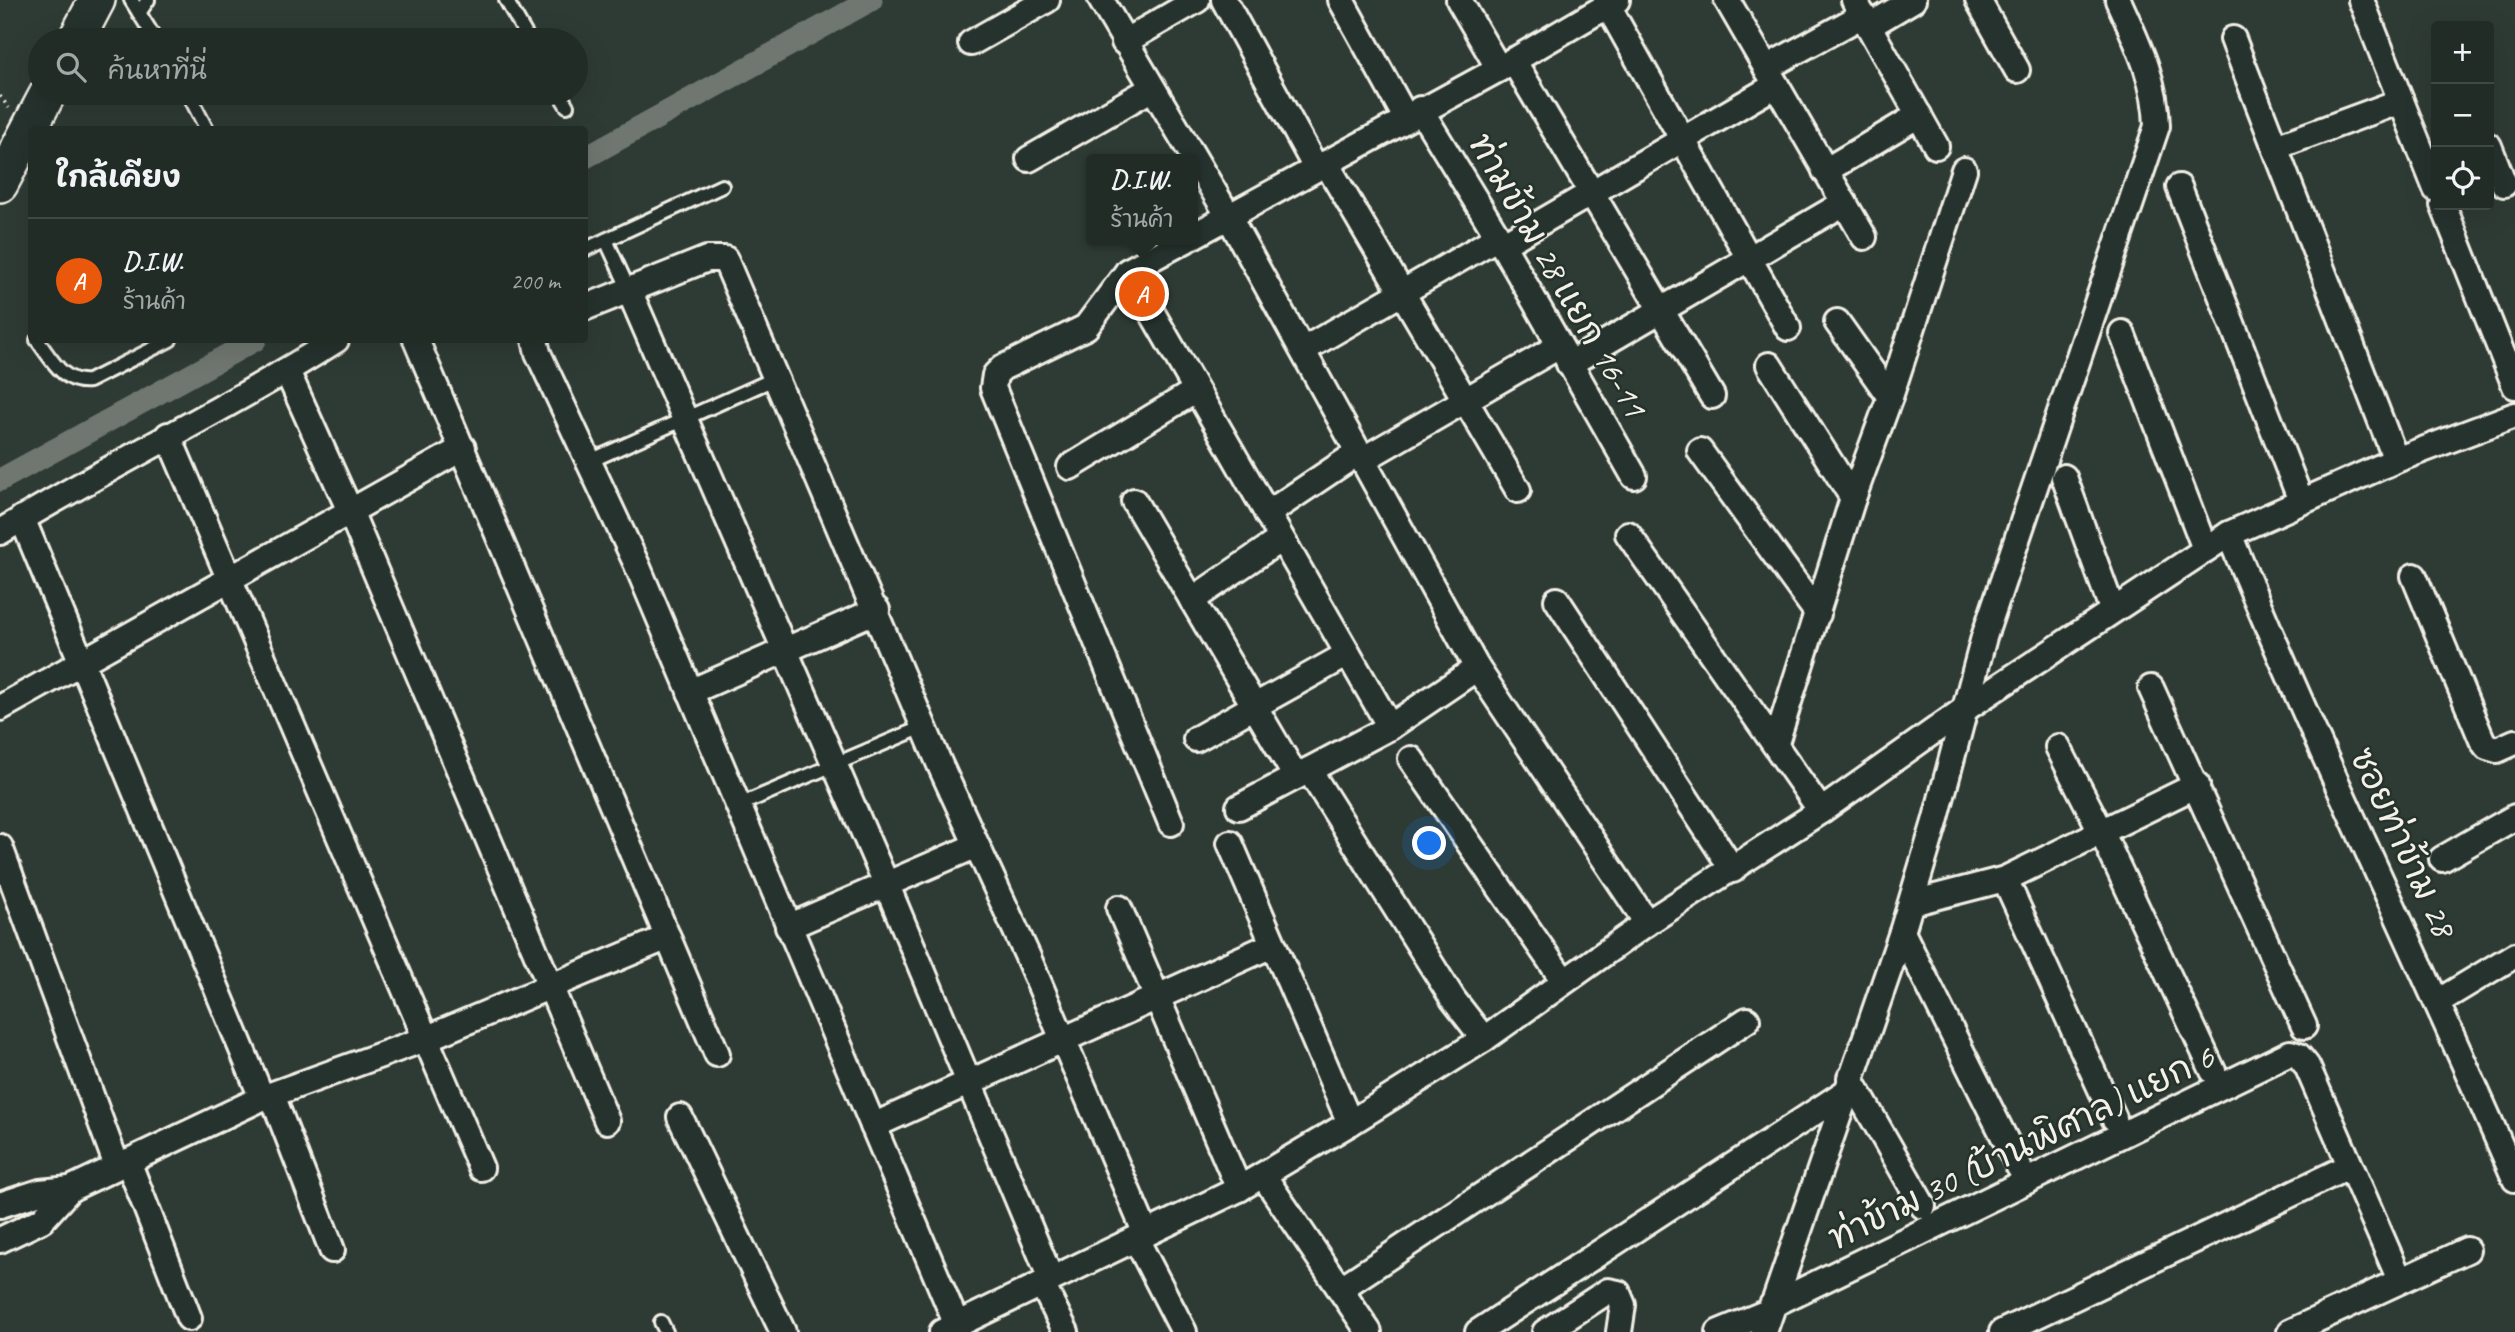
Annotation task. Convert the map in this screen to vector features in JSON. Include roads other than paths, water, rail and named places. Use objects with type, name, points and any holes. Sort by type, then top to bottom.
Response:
[{"type":"street","points":[[82,28],[97,0]]},
{"type":"street","points":[[971,43],[1047,0]]},
{"type":"street","points":[[1101,0],[1191,154]]},
{"type":"street","points":[[1125,42],[1197,0]]},
{"type":"street","points":[[1224,0],[1321,166],[1402,291],[1518,490]]},
{"type":"street","name":"ท่ามข้าม 28 แยก 16-11","points":[[1341,0],[1413,113],[1500,241],[1634,476]]},
{"type":"street","points":[[1459,0],[1506,64],[1592,194],[1712,396]]},
{"type":"street","points":[[1727,0],[1864,237]]},
{"type":"street","points":[[1303,350],[1402,291],[1592,194],[1683,139],[1862,14],[1913,0]]},
{"type":"street","points":[[1978,0],[2017,70]]},
{"type":"street","points":[[1769,1316],[1912,903],[1936,822],[1962,711],[1983,637],[2157,126],[2156,100],[2148,66],[2118,0]]},
{"type":"street","points":[[2361,0],[2431,176]]},
{"type":"street","points":[[1198,233],[1506,64],[1599,5],[1683,139],[1788,328]]},
{"type":"street","points":[[1862,14],[1936,146]]},
{"type":"street","points":[[2233,39],[2396,460]]},
{"type":"street","points":[[1029,159],[1151,89]]},
{"type":"street","points":[[2276,147],[2401,101]]},
{"type":"street","points":[[31,126],[42,105]]},
{"type":"street","points":[[1825,171],[1919,115]]},
{"type":"street","points":[[0,184],[28,131]]},
{"type":"street","points":[[2489,147],[2503,185]]},
{"type":"street","points":[[1198,166],[1303,350],[1477,668],[1647,923]]},
{"type":"street","points":[[1776,743],[1853,498],[1890,397],[1965,170]]},
{"type":"street","points":[[2179,187],[2301,501]]},
{"type":"street","points":[[1267,514],[1361,456],[1465,400],[1661,310],[1844,203]]},
{"type":"street","points":[[2445,210],[2515,386]]},
{"type":"street","points":[[1171,823],[993,388],[995,375],[1002,368],[1086,327],[1128,271],[1177,245]]},
{"type":"street","points":[[588,306],[707,259],[725,259],[877,610],[975,846],[1064,1040],[1141,1236],[1184,1332]]},
{"type":"street","points":[[1128,271],[1390,727]]},
{"type":"street","points":[[629,290],[783,651],[887,885],[969,1084],[1066,1332]]},
{"type":"street","points":[[1837,323],[1890,397]]},
{"type":"street","points":[[2122,333],[2205,549]]},
{"type":"street","points":[[0,532],[168,435],[287,371],[331,343]]},
{"type":"street","points":[[417,343],[717,1054]]},
{"type":"street","points":[[536,343],[690,692],[873,1126],[947,1330],[1239,1189],[1350,1123],[1484,1039],[1647,923],[1733,870],[2112,609],[2229,534],[2396,460],[2515,415]]},
{"type":"street","points":[[1769,365],[1853,498]]},
{"type":"street","points":[[287,371],[350,511],[607,1121]]},
{"type":"street","points":[[1070,467],[1195,391]]},
{"type":"street","points":[[168,435],[481,1168]]},
{"type":"street","points":[[0,708],[463,448]]},
{"type":"street","points":[[1700,451],[1818,614]]},
{"type":"street","points":[[2064,477],[2112,609]]},
{"type":"street","points":[[1134,501],[1254,706],[1302,773],[1452,999],[1484,1039]]},
{"type":"street","points":[[22,518],[332,1250]]},
{"type":"street","points":[[1629,534],[1821,811]]},
{"type":"street","name":"ซอยท่าข้าม 28","points":[[2229,534],[2361,841],[2439,1002],[2515,1179]]},
{"type":"street","points":[[1192,600],[1281,539]]},
{"type":"street","points":[[2414,576],[2482,740],[2487,747],[2497,750],[2515,742]]},
{"type":"street","points":[[1557,600],[1733,870]]},
{"type":"street","points":[[690,692],[877,610]]},
{"type":"street","points":[[1196,740],[1348,654]]},
{"type":"street","points":[[1239,807],[1390,727],[1477,668]]},
{"type":"street","points":[[2151,688],[2304,1026]]},
{"type":"street","points":[[2058,747],[2102,833],[2213,1071]]},
{"type":"street","points":[[1411,759],[1564,981]]},
{"type":"street","points":[[1912,903],[2005,879],[2197,785]]},
{"type":"street","points":[[2442,859],[2515,817]]},
{"type":"street","points":[[1230,843],[1350,1123]]},
{"type":"street","points":[[788,927],[975,846]]},
{"type":"street","points":[[0,847],[123,1163],[189,1318]]},
{"type":"street","points":[[2005,879],[2114,1118]]},
{"type":"street","points":[[1119,908],[1239,1189]]},
{"type":"street","points":[[1902,932],[2020,1167]]},
{"type":"street","points":[[0,1205],[40,1192],[70,1189],[267,1096],[425,1039],[668,937]]},
{"type":"street","points":[[873,1126],[1272,945]]},
{"type":"street","points":[[2439,1002],[2515,955]]},
{"type":"street","points":[[1340,1289],[1747,1020]]},
{"type":"street","name":"ท่าข้าม 30 (บ้านพิศาล) แยก 6","points":[[1719,1332],[1769,1316],[2290,1053],[2299,1056],[2307,1066],[2350,1166]]},
{"type":"street","points":[[1847,1086],[1923,1206]]},
{"type":"street","points":[[1478,1332],[1847,1086]]},
{"type":"street","points":[[680,1117],[783,1332]]},
{"type":"street","points":[[2002,1332],[2350,1166],[2400,1280]]},
{"type":"street","points":[[1263,1175],[1369,1332]]},
{"type":"street","points":[[0,1240],[42,1220],[70,1189]]},
{"type":"street","points":[[2290,1332],[2468,1250]]},
{"type":"street","points":[[1545,1332],[1608,1291],[1618,1293],[1623,1305],[1619,1332]]},
{"type":"lane","points":[[131,0],[148,28]]},
{"type":"lane","points":[[139,13],[148,0]]},
{"type":"lane","points":[[506,0],[522,28]]},
{"type":"lane","points":[[194,105],[205,126]]},
{"type":"lane","points":[[588,248],[722,186]]},
{"type":"lane","points":[[606,240],[629,290]]},
{"type":"lane","points":[[39,343],[64,375],[81,382],[89,381],[164,343]]},
{"type":"lane","points":[[590,461],[776,378]]},
{"type":"lane","points":[[737,806],[925,726]]},
{"type":"waterway","points":[[588,156],[871,0]]},
{"type":"waterway","points":[[0,480],[250,343]]},
{"type":"place","name":"D.I.W.","points":[[1142,294]]}]
